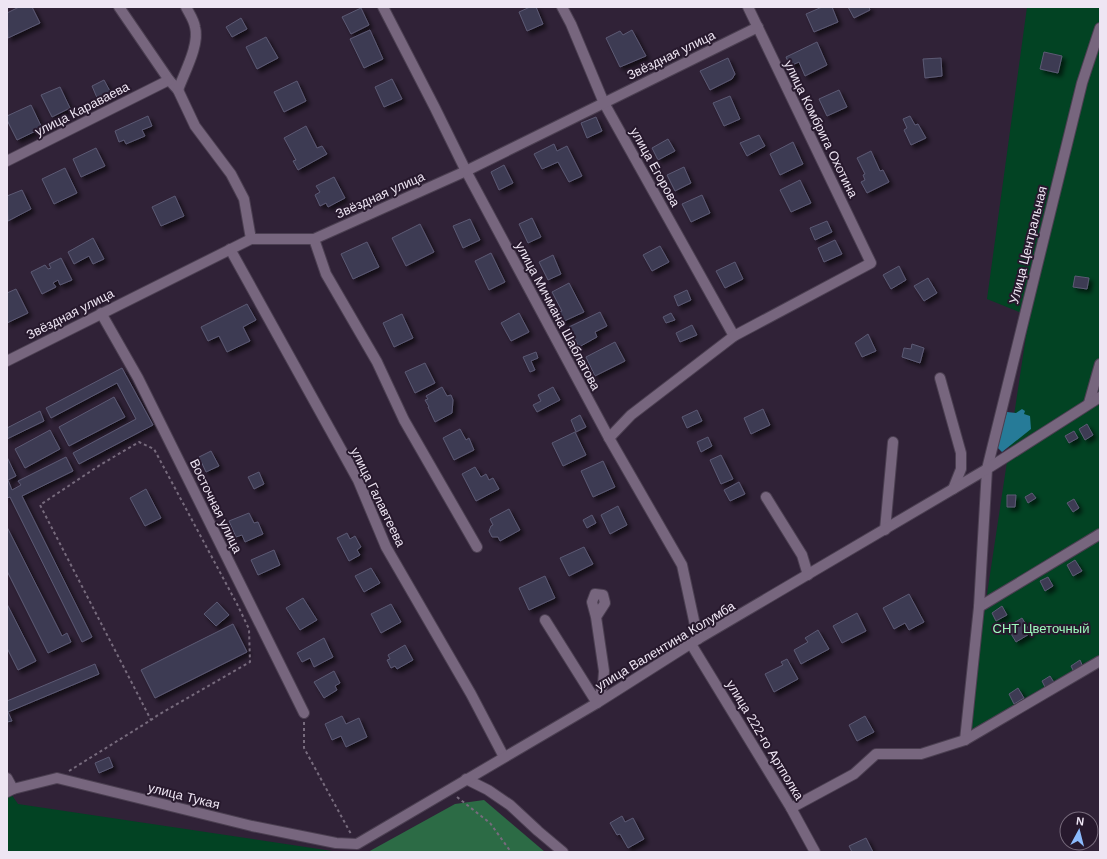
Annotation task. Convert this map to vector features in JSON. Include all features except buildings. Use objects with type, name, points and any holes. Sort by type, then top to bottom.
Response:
[{"type":"street","points":[[119,7],[169,80],[178,90],[195,126],[230,174],[244,198],[250,239]]},
{"type":"street","points":[[178,90],[195,46],[196,36],[195,27],[186,7]]},
{"type":"street","name":"улица Мичмана Шаблатова","points":[[383,7],[466,171],[609,438],[682,565],[695,641]]},
{"type":"street","name":"улица Егорова","points":[[562,7],[571,24],[604,103],[734,336]]},
{"type":"street","name":"улица Комбрига Охотина","points":[[734,336],[871,262],[748,7]]},
{"type":"street","name":"Звёздная улица","points":[[7,361],[250,239],[314,239],[466,171],[758,27]]},
{"type":"street","name":"Улица Центральная","points":[[965,740],[979,607],[986,469],[1082,83],[1100,28]]},
{"type":"street","name":"улица Караваева","points":[[7,161],[169,80]]},
{"type":"street","points":[[314,239],[326,274],[377,362],[404,420],[477,546]]},
{"type":"street","name":"улица Галавтеева","points":[[230,248],[358,480],[386,546],[471,694],[504,757]]},
{"type":"street","name":"Восточная улица","points":[[101,313],[138,378],[304,713]]},
{"type":"street","points":[[609,438],[631,415],[734,336]]},
{"type":"street","points":[[1089,403],[1100,364]]},
{"type":"street","points":[[940,378],[961,453],[961,469],[953,489]]},
{"type":"street","name":"улица Валентина Колумба","points":[[357,844],[597,702],[695,641],[885,530],[986,469],[1100,397]]},
{"type":"street","points":[[885,530],[892,442]]},
{"type":"street","points":[[766,497],[802,554],[808,575]]},
{"type":"street","points":[[979,607],[1100,534]]},
{"type":"street","points":[[596,617],[604,671],[603,686],[597,702]]},
{"type":"street","points":[[545,620],[597,702]]},
{"type":"street","name":"улица 222-го Артполка","points":[[695,641],[815,852]]},
{"type":"street","points":[[791,808],[854,774],[876,754],[921,754],[965,740],[1100,661]]},
{"type":"street","points":[[7,778],[10,790]]},
{"type":"street","name":"улица Тукая","points":[[10,790],[57,778],[252,826],[336,843],[357,844]]},
{"type":"street","points":[[466,779],[488,790],[510,805],[563,852]]},
{"type":"path","points":[[57,778],[151,720],[250,662],[249,628],[237,604],[154,448],[139,442],[100,465],[40,505],[151,720]]},
{"type":"path","points":[[304,713],[304,748],[357,844]]},
{"type":"path","points":[[448,790],[490,823],[511,852]]},
{"type":"green space","name":"СНТ Цветочный","points":[[1027,7],[1100,7],[1100,661],[965,740],[1029,316],[987,299]]},
{"type":"green space","points":[[7,788],[18,804],[339,852],[7,852]]},
{"type":"green space","points":[[484,800],[545,852],[368,852],[455,804]]},
{"type":"water","points":[[1022,409],[1025,411],[1024,414],[1030,416],[1031,429],[1002,452],[997,447],[1007,412],[1016,413]]}]
